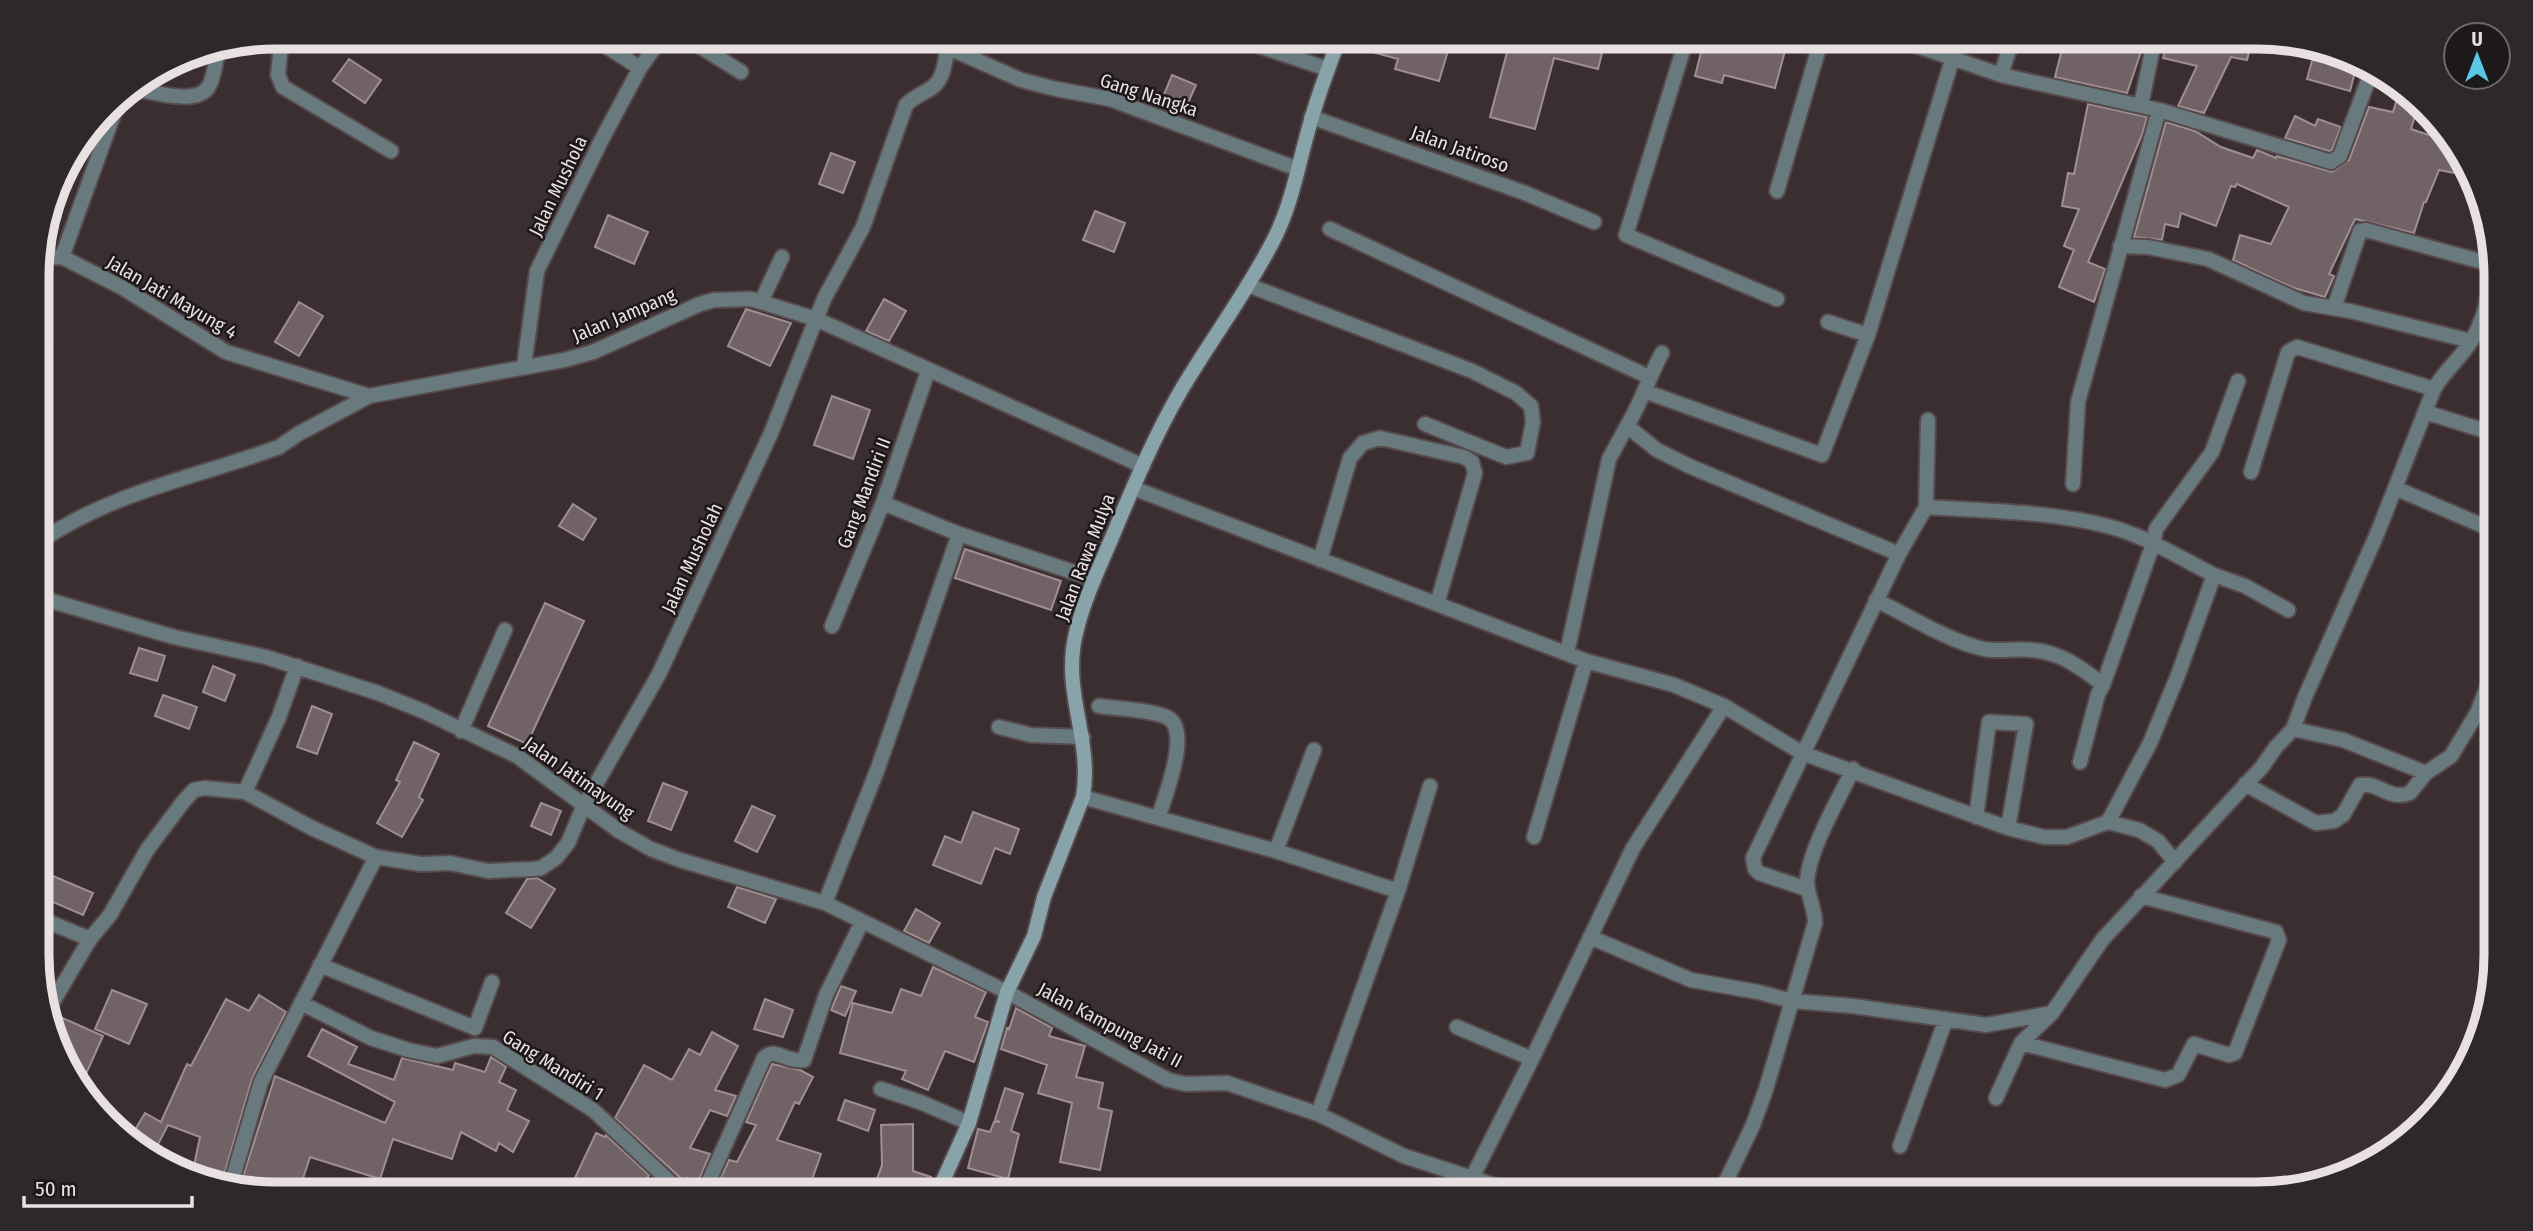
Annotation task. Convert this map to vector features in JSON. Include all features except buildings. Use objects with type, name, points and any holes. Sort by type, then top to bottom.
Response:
[{"type":"main road","name":"Jalan Rawa Mulya","points":[[942,1182],[969,1123],[1007,992],[1034,936],[1044,897],[1083,797],[1086,766],[1083,737],[1071,686],[1070,665],[1077,629],[1094,579],[1143,466],[1180,393],[1274,240],[1298,169],[1311,117],[1336,49]]},
{"type":"street","points":[[281,49],[278,75],[283,87],[391,151]]},
{"type":"street","points":[[611,49],[640,68]]},
{"type":"street","name":"Jalan Mushola","points":[[524,366],[537,271],[601,141],[640,68],[653,49]]},
{"type":"street","points":[[704,49],[741,72]]},
{"type":"street","name":"Jalan Musholah","points":[[245,792],[376,858],[421,864],[450,863],[496,871],[541,867],[556,858],[568,842],[584,805],[659,674],[771,433],[824,299],[863,227],[906,105],[937,83],[942,74],[947,49]]},
{"type":"street","name":"Gang Nangka","points":[[962,49],[1021,80],[1110,99],[1298,169]]},
{"type":"street","points":[[1268,49],[1328,69]]},
{"type":"street","points":[[1683,49],[1626,235],[1777,299]]},
{"type":"street","points":[[1777,191],[1818,49]]},
{"type":"street","points":[[1922,49],[1953,57],[2001,75],[2141,105],[2331,162],[2340,156],[2369,79]]},
{"type":"street","points":[[2001,75],[2009,49]]},
{"type":"street","points":[[2141,105],[2153,49]]},
{"type":"street","points":[[146,90],[185,97],[198,96],[209,86],[216,57]]},
{"type":"street","points":[[1330,229],[1647,384],[1822,455],[1868,335],[1953,57]]},
{"type":"street","points":[[2073,484],[2078,402],[2159,110]]},
{"type":"street","name":"Jalan Jatiroso","points":[[1311,117],[1525,192],[1594,222]]},
{"type":"street","points":[[62,257],[112,118]]},
{"type":"street","points":[[2334,308],[2360,231],[2366,230],[2483,263]]},
{"type":"street","points":[[2120,246],[2148,247],[2208,259],[2304,303],[2471,341]]},
{"type":"street","name":"Jalan Jati Mayung 4","points":[[49,258],[62,257],[134,294],[226,352],[369,396]]},
{"type":"street","points":[[761,302],[782,257]]},
{"type":"street","points":[[1248,285],[1472,371],[1516,393],[1531,406],[1533,422],[1527,453],[1506,457],[1425,424]]},
{"type":"street","name":"Jalan Jampang","points":[[49,536],[71,521],[144,490],[279,447],[369,396],[564,360],[593,352],[687,309],[714,300],[751,299],[816,319],[1143,466]]},
{"type":"street","points":[[1996,1098],[2021,1043],[2052,1013],[2102,940],[2293,729],[2434,389],[2471,341],[2484,310]]},
{"type":"street","points":[[1828,322],[1868,335]]},
{"type":"street","points":[[2251,472],[2288,352],[2297,347],[2434,389]]},
{"type":"street","points":[[1567,653],[1609,459],[1638,409],[1662,353]]},
{"type":"street","name":"Gang Mandiri II","points":[[832,626],[883,503],[928,371]]},
{"type":"street","points":[[2080,762],[2098,694],[2153,544],[2156,529],[2212,452],[2238,381]]},
{"type":"street","points":[[2425,412],[2484,431]]},
{"type":"street","points":[[1807,889],[1759,873],[1753,858],[1876,600],[1926,508],[1928,420]]},
{"type":"street","points":[[1627,426],[1657,450],[1689,466],[1899,554]]},
{"type":"street","points":[[1320,560],[1350,458],[1363,443],[1380,438],[1464,457],[1472,462],[1475,473],[1437,604]]},
{"type":"street","points":[[1133,488],[1586,661],[1674,685],[1724,706],[1802,753],[1853,769],[1976,817],[2044,837],[2067,836],[2108,822],[2139,830],[2158,841],[2175,862]]},
{"type":"street","points":[[2395,488],[2484,526]]},
{"type":"street","points":[[883,503],[959,534],[1094,579]]},
{"type":"street","points":[[1926,508],[2057,516],[2110,526],[2214,575],[2245,586],[2288,610]]},
{"type":"street","points":[[825,903],[878,768],[959,534]]},
{"type":"street","points":[[2108,822],[2150,743],[2214,575]]},
{"type":"street","name":"Jalan Jatimayung","points":[[49,600],[174,637],[297,666],[425,712],[511,752],[619,831],[651,849],[825,903],[1007,992]]},
{"type":"street","points":[[1876,600],[1965,643],[1985,649],[2033,650],[2055,655],[2080,666],[2103,685]]},
{"type":"street","points":[[461,731],[505,630]]},
{"type":"street","points":[[1534,837],[1586,661]]},
{"type":"street","points":[[54,1000],[90,939],[110,915],[147,850],[194,790],[205,788],[245,792],[279,717],[297,666]]},
{"type":"street","points":[[2245,784],[2316,824],[2326,824],[2343,815],[2360,785],[2366,784],[2401,797],[2410,793],[2426,773],[2451,756],[2484,696]]},
{"type":"street","points":[[1099,706],[1167,716],[1177,727],[1178,744],[1159,816]]},
{"type":"street","points":[[1472,1178],[1639,838],[1724,706]]},
{"type":"street","points":[[1976,817],[1989,722],[2026,724],[2008,828]]},
{"type":"street","points":[[999,727],[1031,735],[1083,737]]},
{"type":"street","points":[[2293,729],[2343,740],[2426,773]]},
{"type":"street","points":[[1276,851],[1314,750]]},
{"type":"street","points":[[1726,1182],[1753,1125],[1781,1044],[1815,923],[1815,912],[1807,889],[1814,853],[1853,769]]},
{"type":"street","points":[[1318,1114],[1398,891],[1430,786]]},
{"type":"street","points":[[1083,797],[1159,816],[1398,891]]},
{"type":"street","points":[[233,1178],[261,1082],[376,858]]},
{"type":"street","points":[[2021,1043],[2165,1080],[2178,1075],[2194,1044],[2229,1055],[2235,1053],[2279,936],[2276,932],[2141,896]]},
{"type":"street","points":[[49,922],[90,939]]},
{"type":"street","points":[[708,1182],[764,1058],[769,1053],[775,1053],[786,1060],[804,1060],[826,995],[862,922]]},
{"type":"street","points":[[1590,937],[1691,980],[1758,992],[1792,1002],[1853,1006],[1986,1025],[2052,1013]]},
{"type":"street","points":[[320,965],[475,1028],[492,982]]},
{"type":"street","name":"Jalan Kampung Jati II","points":[[1007,992],[1168,1080],[1186,1084],[1227,1083],[1318,1114],[1404,1156],[1484,1182]]},
{"type":"street","name":"Gang Mandiri 1","points":[[301,1003],[371,1038],[408,1050],[437,1056],[474,1046],[493,1047],[593,1110],[670,1182]]},
{"type":"street","points":[[1900,1146],[1946,1019]]},
{"type":"street","points":[[1457,1027],[1532,1059]]},
{"type":"street","points":[[881,1089],[969,1123]]}]
